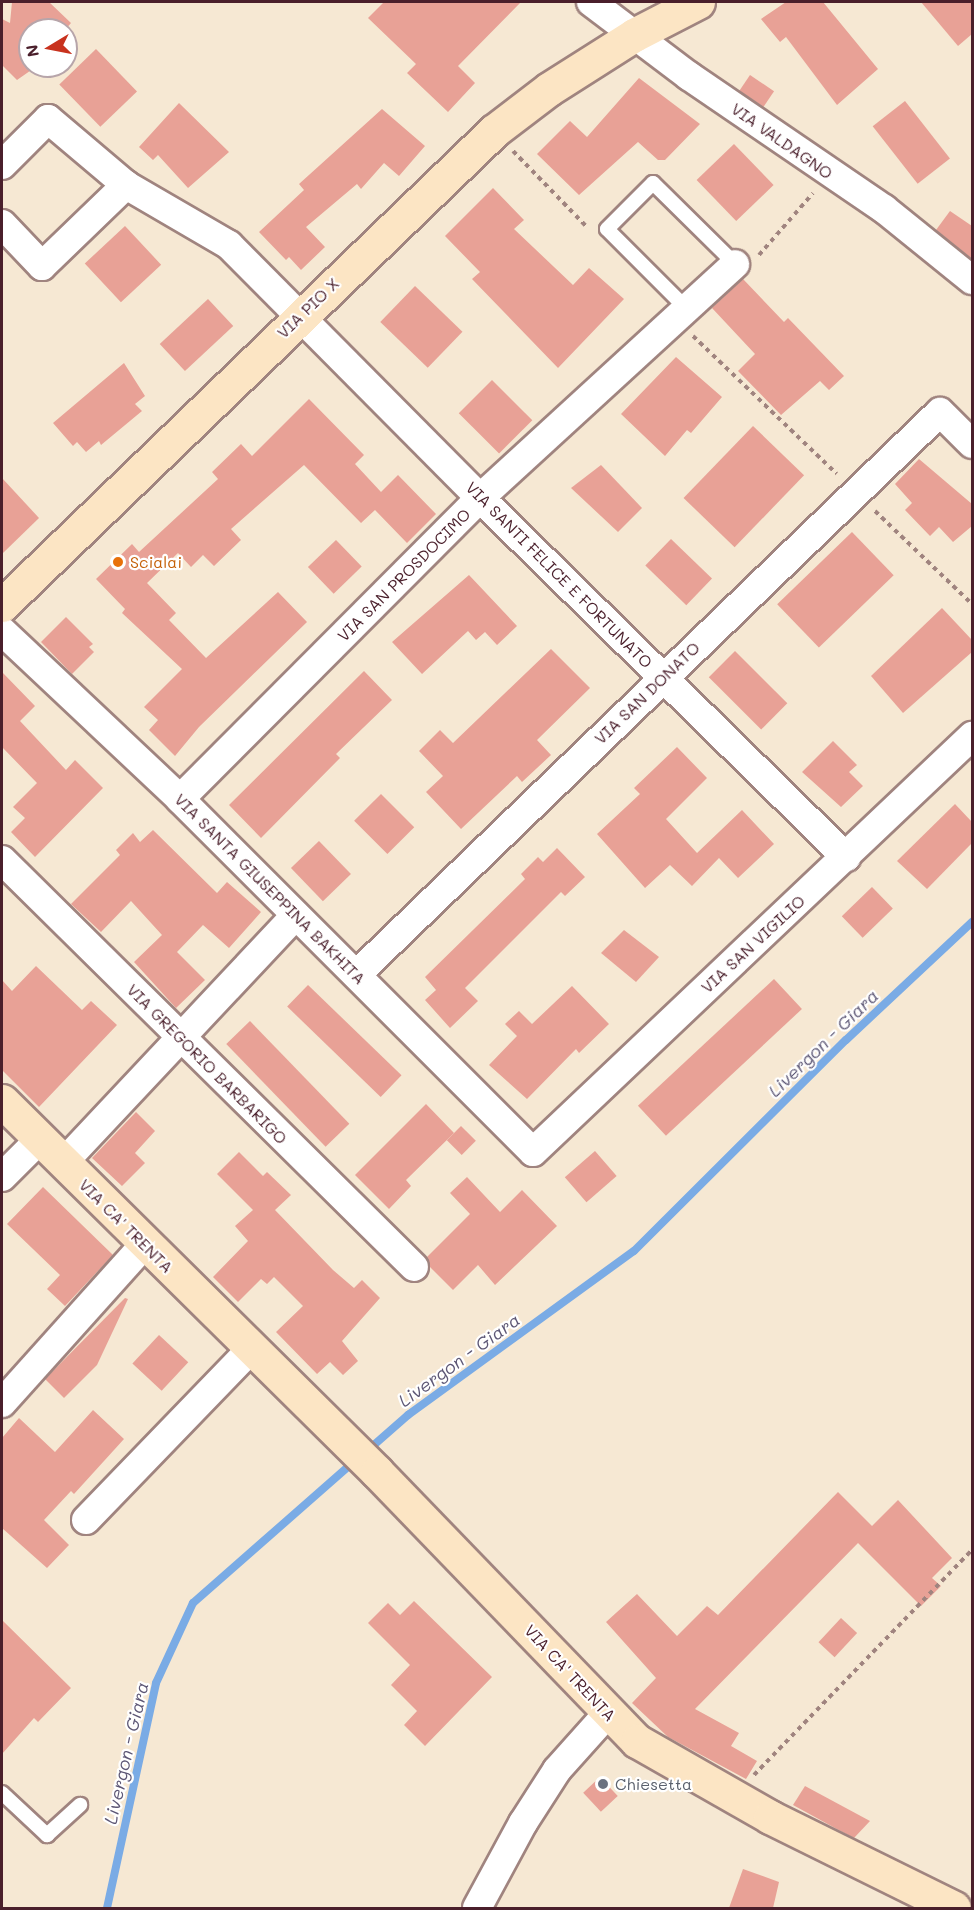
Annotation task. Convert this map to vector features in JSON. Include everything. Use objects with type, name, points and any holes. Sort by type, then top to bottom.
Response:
[{"type":"street","name":"VIA VALDAGNO","points":[[591,2],[829,174],[884,209],[972,280]]},
{"type":"street","name":"VIA PIO X","points":[[2,605],[494,131],[549,90],[634,35],[698,2]]},
{"type":"street","name":"VIA SANTI FELICE E FORTUNATO","points":[[2,165],[48,119],[126,184],[229,245],[301,315],[480,498],[846,857]]},
{"type":"street","points":[[2,224],[42,267],[126,184]]},
{"type":"street","name":"VIA SAN PROSDOCIMO","points":[[180,799],[480,498],[735,264]]},
{"type":"street","name":"VIA SAN DONATO","points":[[356,975],[940,412],[972,444]]},
{"type":"street","name":"VIA SANTA GIUSEPPINA BAKHITA","points":[[2,631],[180,799],[533,1152]]},
{"type":"street","name":"VIA SAN VIGILIO","points":[[533,1152],[972,736]]},
{"type":"street","name":"VIA GREGORIO BARBARIGO","points":[[2,860],[181,1039],[414,1266]]},
{"type":"street","points":[[63,1163],[296,915]]},
{"type":"street","name":"VIA CA' TRENTA","points":[[2,1101],[144,1245],[377,1472],[607,1714],[637,1741],[733,1797],[954,1908]]},
{"type":"street","points":[[2,1177],[39,1140]]},
{"type":"street","points":[[2,1403],[144,1245]]},
{"type":"street","points":[[86,1520],[251,1349]]},
{"type":"street","points":[[477,1908],[523,1823],[557,1770],[607,1714]]},
{"type":"lane","points":[[682,314],[607,229],[653,183],[735,264]]},
{"type":"lane","points":[[2,1794],[46,1835],[80,1805]]},
{"type":"path","points":[[494,131],[593,233]]},
{"type":"path","points":[[735,264],[744,271],[829,174]]},
{"type":"path","points":[[682,314],[856,493],[972,604]]},
{"type":"path","points":[[733,1797],[972,1550]]},
{"type":"building","points":[[12,2],[49,2],[66,18],[18,18],[18,78],[20,78],[17,80],[2,65],[2,19],[10,23]]},
{"type":"building","points":[[384,2],[521,2],[458,66],[475,83],[448,112],[407,73],[416,64],[368,18]]},
{"type":"building","points":[[786,2],[823,2],[878,69],[837,105],[786,37],[780,42],[761,19]]},
{"type":"building","points":[[921,2],[972,2],[972,34],[958,46]]},
{"type":"building","points":[[96,49],[137,91],[100,127],[59,84],[66,78],[78,78],[78,66]]},
{"type":"building","points":[[750,75],[774,91],[763,107],[739,91]]},
{"type":"building","points":[[639,78],[700,124],[665,160],[658,160],[638,142],[579,195],[537,154],[570,121],[587,137]]},
{"type":"building","points":[[905,101],[950,159],[918,184],[873,126]]},
{"type":"building","points":[[179,103],[229,152],[188,188],[158,155],[153,160],[139,147]]},
{"type":"building","points":[[382,109],[425,146],[399,176],[384,163],[361,189],[357,184],[306,227],[325,247],[301,270],[289,257],[286,260],[259,232],[304,190],[299,184]]},
{"type":"building","points":[[734,144],[774,185],[736,221],[697,180]]},
{"type":"building","points":[[493,188],[524,220],[514,229],[573,285],[589,268],[624,299],[558,368],[472,279],[480,272],[445,236]]},
{"type":"building","points":[[950,211],[972,226],[972,259],[936,230]]},
{"type":"building","points":[[125,226],[161,265],[121,302],[85,264]]},
{"type":"building","points":[[743,279],[784,322],[788,318],[844,376],[829,390],[820,381],[781,415],[738,371],[755,354],[712,308]]},
{"type":"building","points":[[415,286],[462,332],[428,368],[380,322]]},
{"type":"building","points":[[208,299],[233,326],[185,371],[160,344]]},
{"type":"building","points":[[676,357],[722,397],[691,433],[687,430],[665,456],[621,414]]},
{"type":"building","points":[[124,363],[145,396],[135,404],[142,411],[101,445],[99,441],[86,452],[77,442],[73,446],[53,423]]},
{"type":"building","points":[[492,380],[532,420],[499,454],[459,413]]},
{"type":"building","points":[[309,399],[364,455],[355,464],[381,492],[398,475],[436,514],[407,543],[375,510],[361,523],[304,465],[231,529],[241,540],[214,566],[203,555],[191,567],[178,553],[147,583],[176,613],[169,620],[206,658],[278,592],[307,622],[199,727],[175,756],[149,730],[158,720],[144,707],[182,669],[122,613],[125,609],[96,579],[132,544],[139,552],[218,479],[212,472],[241,444],[252,456]]},
{"type":"building","points":[[753,426],[804,475],[735,547],[684,498]]},
{"type":"building","points":[[919,459],[972,504],[972,526],[953,542],[939,527],[930,536],[905,510],[912,503],[895,484]]},
{"type":"building","points":[[601,465],[642,508],[618,532],[571,488]]},
{"type":"building","points":[[2,478],[39,518],[2,554]]},
{"type":"building","points":[[852,532],[894,575],[819,647],[777,604]]},
{"type":"building","points":[[671,539],[712,579],[686,605],[645,566]]},
{"type":"building","points":[[336,540],[362,567],[334,594],[308,567]]},
{"type":"building","points":[[469,575],[517,626],[497,645],[485,632],[476,640],[468,631],[422,674],[392,642]]},
{"type":"building","points":[[942,608],[972,640],[972,652],[903,713],[871,676]]},
{"type":"building","points":[[66,617],[93,644],[89,647],[94,652],[72,674],[41,642]]},
{"type":"building","points":[[551,649],[590,688],[537,740],[551,755],[522,782],[517,776],[461,829],[426,792],[443,776],[419,751],[440,730],[453,743]]},
{"type":"building","points":[[735,651],[787,703],[761,729],[709,677]]},
{"type":"building","points":[[364,671],[392,700],[336,754],[340,758],[261,838],[229,805]]},
{"type":"building","points":[[2,672],[35,706],[20,721],[66,770],[75,760],[103,788],[35,857],[11,832],[25,818],[13,807],[37,783],[2,747]]},
{"type":"building","points":[[833,741],[857,765],[849,772],[863,786],[841,807],[802,772]]},
{"type":"building","points":[[677,747],[707,778],[666,819],[697,853],[742,810],[774,844],[738,878],[719,858],[692,886],[670,865],[645,888],[597,834],[640,794],[634,788]]},
{"type":"building","points":[[381,794],[414,827],[387,854],[354,821]]},
{"type":"building","points":[[955,804],[972,822],[972,843],[927,889],[897,861]]},
{"type":"building","points":[[153,830],[217,893],[227,882],[261,912],[229,948],[203,925],[177,952],[205,980],[176,1008],[134,962],[162,935],[131,901],[101,932],[71,904],[120,855],[116,850],[133,833],[140,842]]},
{"type":"building","points":[[319,841],[351,874],[323,901],[291,868]]},
{"type":"building","points":[[557,848],[585,877],[565,896],[561,892],[465,988],[478,1001],[450,1028],[425,1000],[436,990],[425,977],[525,879],[521,874],[538,857],[543,862]]},
{"type":"building","points":[[872,887],[893,909],[863,938],[842,916]]},
{"type":"building","points":[[624,930],[659,957],[636,982],[601,953]]},
{"type":"building","points":[[36,966],[82,1010],[91,1001],[117,1025],[39,1107],[2,1070],[2,980],[12,991]]},
{"type":"building","points":[[774,979],[802,1009],[666,1136],[638,1106]]},
{"type":"building","points":[[308,985],[402,1075],[381,1097],[287,1007]]},
{"type":"building","points":[[572,986],[609,1024],[579,1053],[576,1049],[527,1099],[489,1065],[517,1036],[505,1024],[519,1011],[532,1024]]},
{"type":"building","points":[[250,1021],[349,1124],[326,1147],[226,1044]]},
{"type":"building","points":[[426,1104],[454,1133],[406,1180],[411,1186],[389,1209],[355,1175]]},
{"type":"building","points":[[136,1112],[155,1131],[135,1153],[145,1163],[122,1186],[92,1158]]},
{"type":"building","points":[[461,1126],[476,1141],[462,1155],[447,1140]]},
{"type":"building","points":[[595,1151],[617,1176],[586,1202],[565,1177]]},
{"type":"building","points":[[239,1152],[263,1176],[267,1172],[291,1195],[275,1210],[333,1270],[354,1288],[362,1280],[380,1298],[342,1341],[358,1361],[343,1375],[330,1362],[317,1374],[276,1332],[303,1306],[274,1277],[267,1284],[261,1279],[238,1302],[213,1277],[248,1241],[235,1226],[253,1210],[217,1174]]},
{"type":"building","points":[[467,1177],[500,1212],[522,1190],[557,1226],[495,1285],[478,1265],[453,1290],[430,1267],[427,1257],[470,1214],[450,1193]]},
{"type":"building","points":[[43,1187],[113,1255],[65,1306],[47,1289],[60,1275],[7,1224]]},
{"type":"building","points":[[125,1298],[128,1299],[97,1365],[64,1398],[45,1379]]},
{"type":"building","points":[[159,1335],[188,1362],[162,1391],[132,1364]]},
{"type":"building","points":[[93,1410],[124,1439],[74,1494],[71,1491],[44,1520],[69,1545],[47,1568],[2,1528],[2,1438],[19,1418],[55,1452]]},
{"type":"building","points":[[838,1492],[872,1526],[898,1500],[952,1558],[932,1578],[941,1586],[921,1606],[858,1543],[695,1709],[739,1733],[731,1746],[757,1761],[746,1779],[668,1737],[632,1703],[656,1678],[606,1622],[637,1594],[677,1636],[707,1606],[718,1615]]},
{"type":"building","points":[[414,1601],[492,1677],[425,1746],[404,1725],[417,1711],[391,1685],[410,1665],[368,1623],[388,1603],[400,1615]]},
{"type":"building","points":[[841,1618],[857,1633],[835,1657],[818,1642]]},
{"type":"building","points":[[2,1620],[71,1688],[38,1722],[34,1718],[2,1754]]},
{"type":"building","points":[[600,1777],[618,1796],[601,1812],[583,1793]]},
{"type":"building","points":[[805,1786],[870,1821],[854,1838],[835,1828],[793,1805]]},
{"type":"building","points":[[743,1869],[779,1882],[773,1908],[729,1908]]},
{"type":"waterway","name":"Livergon - Giara","points":[[367,1451],[408,1415],[634,1251],[846,1040],[972,922]]},
{"type":"waterway","name":"Livergon - Giara","points":[[107,1908],[156,1683],[193,1603],[356,1460]]},
{"type":"place","name":"Scialai","points":[[118,562]]},
{"type":"place","name":"Chiesetta","points":[[603,1784]]}]
